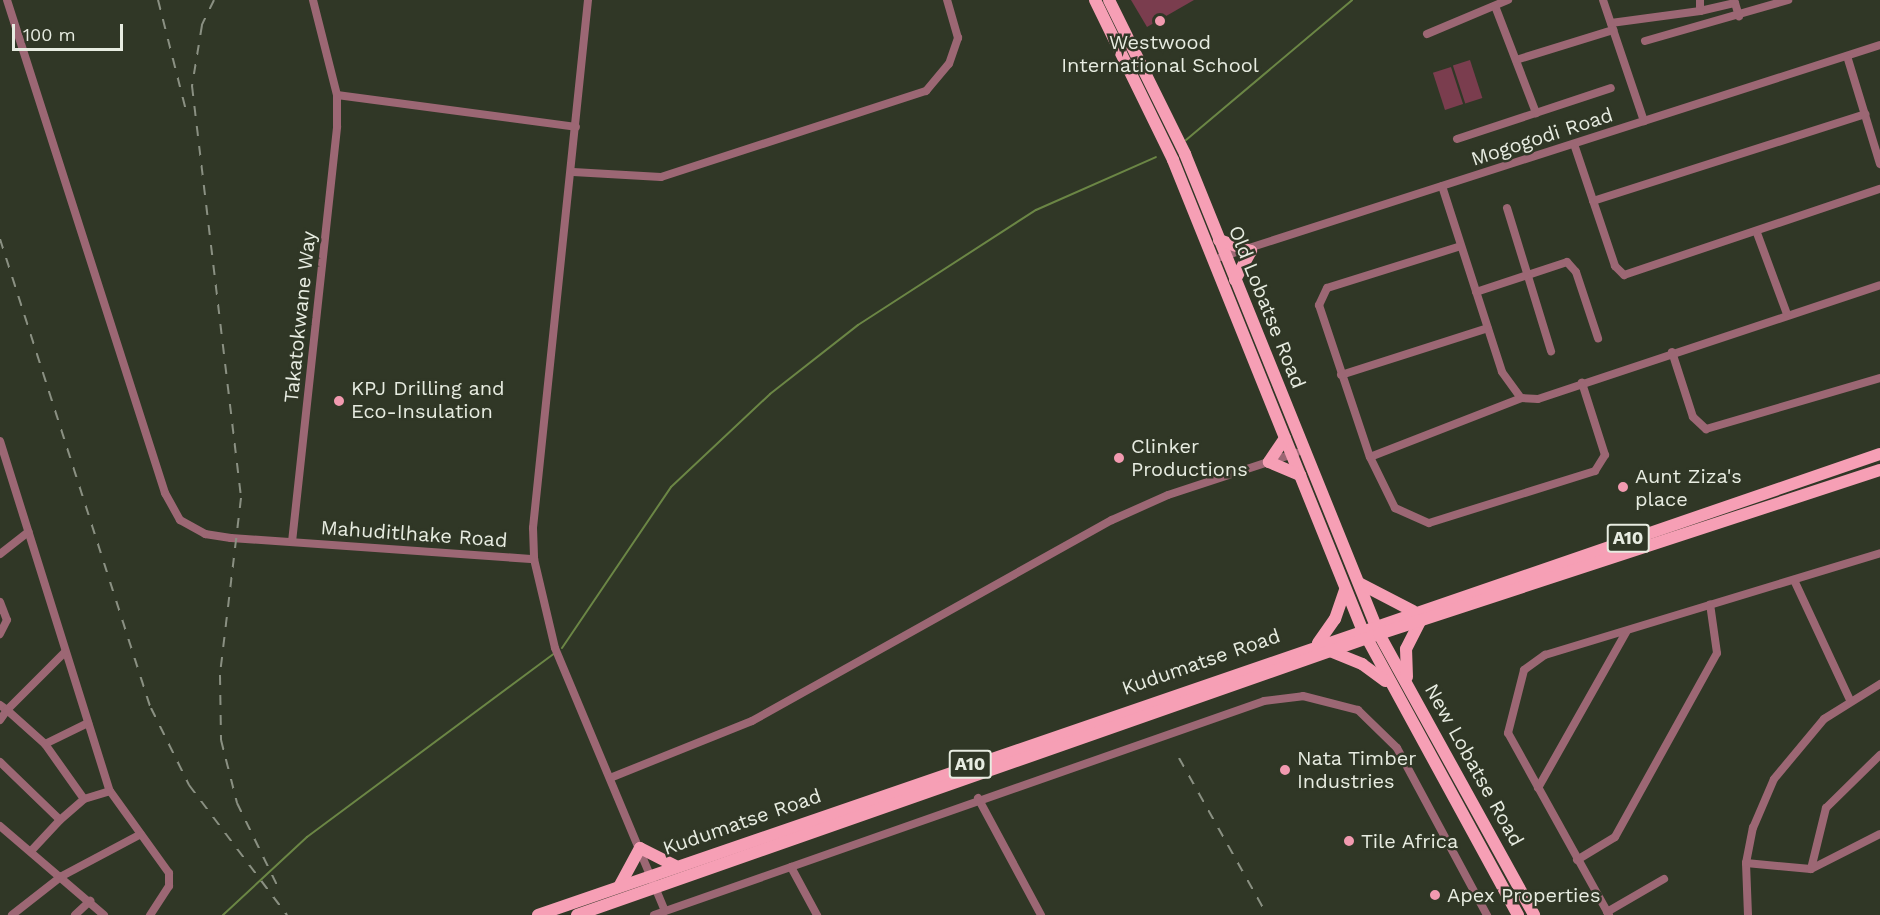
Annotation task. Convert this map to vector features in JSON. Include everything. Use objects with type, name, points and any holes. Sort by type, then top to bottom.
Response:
[{"type":"main road","name":"Old Lobatse Road","points":[[1095,0],[1220,257],[1235,280],[1298,452],[1378,629]]},
{"type":"main road","name":"Old Lobatse Road","points":[[1109,0],[1185,154],[1219,240],[1220,257]]},
{"type":"main road","points":[[1219,240],[1251,251],[1235,280]]},
{"type":"main road","points":[[1220,257],[1285,438],[1298,452],[1300,475],[1364,634],[1518,915]]},
{"type":"main road","points":[[1285,438],[1269,462],[1300,475]]},
{"type":"main road","name":"Kudumatse Road","points":[[577,915],[657,889],[1330,651],[1413,611],[1880,454]]},
{"type":"main road","name":"Kudumatse Road","points":[[1378,629],[1420,622],[1880,470]]},
{"type":"main road","points":[[1359,583],[1413,611]]},
{"type":"main road","points":[[1318,643],[1335,619],[1345,590]]},
{"type":"main road","points":[[1409,687],[1406,649],[1420,622]]},
{"type":"main road","name":"New Lobatse Road","points":[[1378,629],[1534,915]]},
{"type":"main road","name":"Kudumatse Road","points":[[538,915],[1318,643],[1364,634]]},
{"type":"main road","points":[[1330,651],[1362,664],[1391,686]]},
{"type":"main road","points":[[620,885],[640,848],[675,866]]},
{"type":"street","name":"Mahuditlhake Road","points":[[7,0],[171,508],[205,534],[534,559]]},
{"type":"street","name":"Takatokwane Way","points":[[292,542],[337,95],[313,0]]},
{"type":"street","points":[[588,0],[573,172],[533,528],[534,559],[555,648],[666,911]]},
{"type":"street","points":[[573,172],[662,177],[926,91],[950,64],[958,38],[947,0]]},
{"type":"street","points":[[1427,34],[1508,0]]},
{"type":"street","points":[[1603,0],[1644,121]]},
{"type":"street","points":[[1700,0],[1700,11]]},
{"type":"street","points":[[1645,41],[1739,16],[1788,0]]},
{"type":"street","points":[[1516,60],[1612,27],[1735,3],[1739,16]]},
{"type":"street","points":[[1495,6],[1536,114]]},
{"type":"street","name":"Mogogodi Road","points":[[1220,257],[1251,251],[1442,186],[1880,45]]},
{"type":"street","points":[[1847,56],[1880,164]]},
{"type":"street","points":[[1457,139],[1611,88]]},
{"type":"street","points":[[337,95],[576,127]]},
{"type":"street","points":[[1593,201],[1865,114]]},
{"type":"street","points":[[1574,144],[1615,266],[1624,275],[1757,233],[1880,189]]},
{"type":"street","points":[[1442,186],[1508,385],[1521,398]]},
{"type":"street","points":[[1507,208],[1551,351]]},
{"type":"street","points":[[1757,233],[1788,314]]},
{"type":"street","points":[[1461,246],[1327,288],[1319,305],[1370,457],[1395,508],[1429,524],[1595,471],[1605,455],[1582,382]]},
{"type":"street","points":[[1476,292],[1561,261],[1572,266],[1598,338]]},
{"type":"street","points":[[1370,457],[1521,398],[1538,399],[1672,352],[1880,285]]},
{"type":"street","points":[[1341,375],[1488,328]]},
{"type":"street","points":[[1672,352],[1693,417],[1706,429],[1880,378]]},
{"type":"street","points":[[0,441],[3,459],[110,791],[169,873],[169,886],[150,915]]},
{"type":"street","points":[[610,778],[752,721],[1112,520],[1298,452]]},
{"type":"street","points":[[0,554],[28,532]]},
{"type":"street","points":[[1664,879],[1608,913],[1538,788],[1507,726],[1524,670],[1545,656],[1880,553]]},
{"type":"street","points":[[1794,580],[1850,700]]},
{"type":"street","points":[[0,602],[7,620],[0,634]]},
{"type":"street","points":[[1577,860],[1615,837],[1717,652],[1710,604]]},
{"type":"street","points":[[1538,788],[1627,631]]},
{"type":"street","points":[[0,720],[4,707],[65,652]]},
{"type":"street","points":[[1748,915],[1746,863],[1753,828],[1774,779],[1796,747],[1850,700],[1880,684]]},
{"type":"street","points":[[654,915],[978,798],[1264,701],[1303,696],[1330,699],[1358,710],[1397,748],[1487,915]]},
{"type":"street","points":[[4,707],[45,744],[84,799]]},
{"type":"street","points":[[45,744],[88,723]]},
{"type":"street","points":[[1810,869],[1826,808],[1880,755]]},
{"type":"street","points":[[0,762],[60,820]]},
{"type":"street","points":[[32,850],[60,820],[84,799],[110,791]]},
{"type":"street","points":[[978,798],[1041,915]]},
{"type":"street","points":[[0,826],[32,850],[104,915]]},
{"type":"street","points":[[12,915],[62,876],[141,834]]},
{"type":"street","points":[[1746,863],[1810,869],[1880,834]]},
{"type":"street","points":[[791,867],[817,915]]},
{"type":"street","points":[[75,915],[90,900]]},
{"type":"shaded area","points":[[1131,0],[1194,0],[1147,27]]},
{"type":"shaded area","points":[[1470,60],[1482,98],[1465,104],[1453,66]]},
{"type":"shaded area","points":[[1451,67],[1463,104],[1445,110],[1433,73]]},
{"type":"waterway","points":[[1186,140],[1352,0]]},
{"type":"waterway","points":[[562,648],[671,487],[770,394],[858,325],[1036,210],[1156,157]]},
{"type":"waterway","points":[[223,915],[307,837],[553,654]]},
{"type":"railway","points":[[158,0],[187,115]]},
{"type":"railway","points":[[214,0],[202,25],[192,86],[241,498],[220,675],[221,740],[237,803],[278,887]]},
{"type":"railway","points":[[0,239],[151,708],[189,785],[287,915]]},
{"type":"railway","points":[[1179,758],[1267,915]]},
{"type":"place","name":"Westwood International School","points":[[1160,21]]},
{"type":"place","name":"KPJ Drilling and Eco-Insulation","points":[[339,401]]},
{"type":"place","name":"Clinker Productions","points":[[1119,458]]},
{"type":"place","name":"Aunt Ziza's place","points":[[1623,487]]},
{"type":"place","name":"Nata Timber Industries","points":[[1285,770]]},
{"type":"place","name":"Tile Africa","points":[[1349,841]]},
{"type":"place","name":"Apex Properties","points":[[1435,895]]}]
